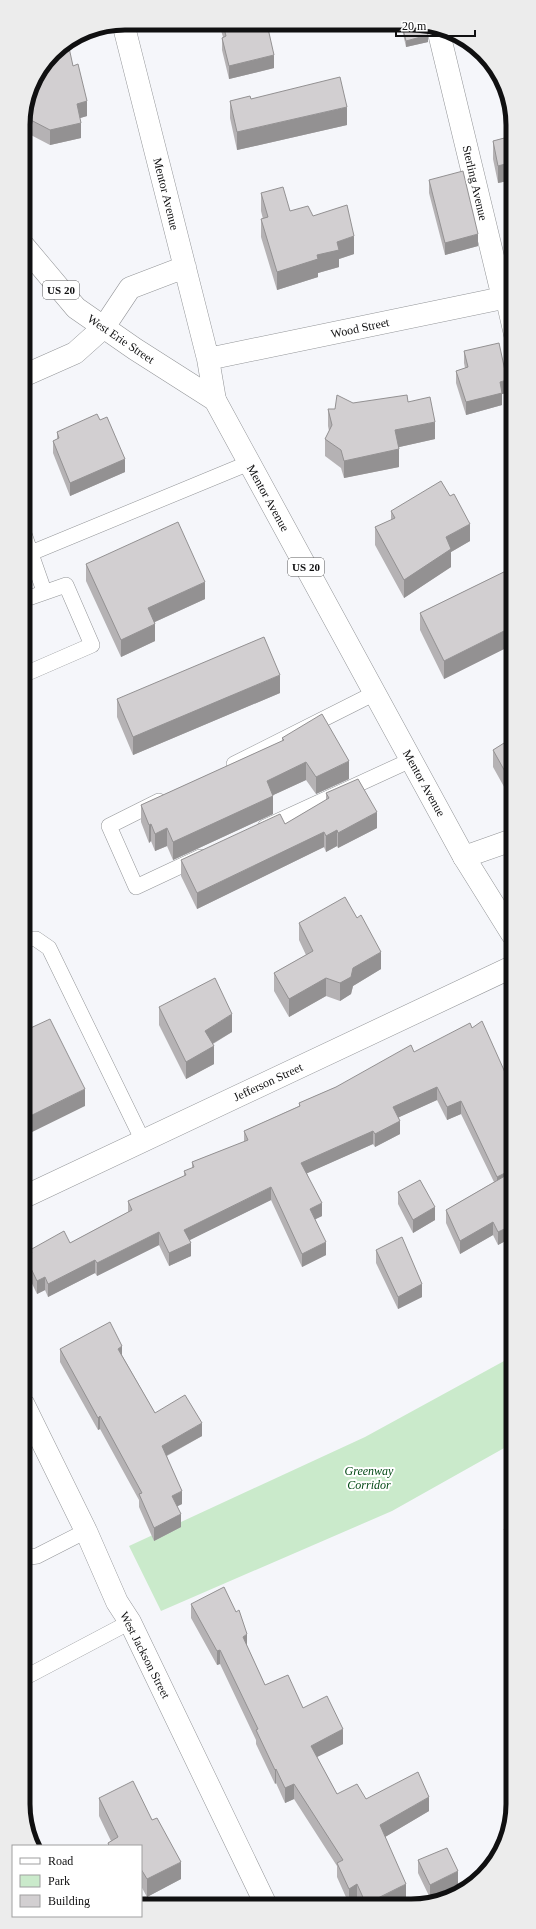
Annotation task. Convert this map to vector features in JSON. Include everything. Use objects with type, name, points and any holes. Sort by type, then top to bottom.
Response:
[{"type":"street","name":"Mentor Avenue","points":[[126,30],[208,359],[215,400],[464,857],[506,924]]},
{"type":"street","name":"Sterling Avenue","points":[[439,35],[506,293]]},
{"type":"street","name":"West Erie Street","points":[[30,253],[76,308],[135,349],[215,400]]},
{"type":"street","points":[[30,373],[75,353],[104,327],[130,288],[185,267]]},
{"type":"street","name":"Wood Street","points":[[208,359],[506,297]]},
{"type":"street","points":[[464,857],[506,842]]},
{"type":"street","name":"Jefferson Street","points":[[30,1194],[506,970]]},
{"type":"street","name":"West Jackson Street","points":[[30,1422],[86,1531],[117,1602],[130,1622],[263,1899]]},
{"type":"lane","points":[[44,591],[31,553],[249,463]]},
{"type":"lane","points":[[30,597],[44,591],[66,585],[92,645],[30,672]]},
{"type":"lane","points":[[221,770],[375,693]]},
{"type":"lane","points":[[252,834],[412,760]]},
{"type":"lane","points":[[172,794],[110,826],[136,887],[215,850]]},
{"type":"lane","points":[[30,940],[36,940],[49,948],[143,1141]]},
{"type":"lane","points":[[30,1557],[37,1556],[86,1531]]},
{"type":"lane","points":[[30,1675],[130,1622]]},
{"type":"green space","name":"Greenway Corridor","points":[[506,1360],[506,1447],[392,1511],[161,1611],[129,1546],[365,1437]]},
{"type":"building","points":[[224,30],[268,30],[274,55],[229,66],[222,38],[226,36]]},
{"type":"building","points":[[403,30],[428,32],[428,35],[406,41]]},
{"type":"building","points":[[69,48],[73,66],[78,64],[87,101],[77,104],[81,123],[50,130],[30,120],[33,101],[37,89],[46,72]]},
{"type":"building","points":[[340,77],[347,107],[237,132],[230,101],[250,96],[251,99]]},
{"type":"building","points":[[506,138],[506,164],[498,166],[493,141]]},
{"type":"building","points":[[463,171],[478,234],[445,243],[429,180]]},
{"type":"building","points":[[283,187],[290,211],[308,206],[313,216],[347,205],[354,236],[337,242],[339,250],[317,255],[318,259],[277,272],[261,219],[268,217],[261,193]]},
{"type":"building","points":[[499,343],[506,375],[506,380],[500,382],[502,393],[466,402],[456,371],[468,367],[464,351]]},
{"type":"building","points":[[337,395],[353,403],[407,395],[408,402],[430,397],[435,422],[395,430],[399,449],[344,461],[341,450],[325,439],[332,425],[328,409],[335,409]]},
{"type":"building","points":[[97,414],[100,420],[107,417],[125,459],[70,483],[53,441],[59,438],[57,432]]},
{"type":"building","points":[[441,481],[450,496],[454,494],[470,524],[446,537],[451,549],[404,580],[375,527],[395,518],[391,511]]},
{"type":"building","points":[[178,522],[205,582],[148,608],[155,624],[121,640],[86,564]]},
{"type":"building","points":[[506,571],[506,630],[444,661],[420,613]]},
{"type":"building","points":[[264,637],[280,675],[133,737],[117,699]]},
{"type":"building","points":[[322,714],[349,761],[316,777],[306,762],[267,781],[273,796],[173,842],[167,828],[155,834],[151,824],[149,825],[141,805],[284,740],[282,738]]},
{"type":"building","points":[[506,742],[506,773],[493,750]]},
{"type":"building","points":[[358,779],[377,812],[338,833],[337,830],[326,836],[324,832],[197,893],[181,860],[280,814],[285,824],[329,798],[326,793]]},
{"type":"building","points":[[345,897],[357,918],[361,915],[381,952],[353,968],[351,977],[340,983],[326,978],[289,999],[274,973],[313,951],[299,923]]},
{"type":"building","points":[[215,978],[232,1014],[205,1031],[214,1046],[186,1062],[159,1007]]},
{"type":"building","points":[[50,1019],[85,1089],[30,1116],[30,1028]]},
{"type":"building","points":[[482,1021],[506,1075],[506,1172],[497,1177],[461,1101],[447,1107],[437,1087],[393,1107],[400,1121],[375,1134],[373,1131],[301,1163],[322,1203],[310,1209],[326,1242],[302,1254],[271,1187],[184,1230],[191,1243],[169,1253],[159,1232],[97,1263],[95,1260],[48,1284],[45,1277],[37,1281],[30,1266],[30,1254],[32,1253],[30,1250],[64,1231],[70,1243],[132,1210],[128,1201],[186,1175],[184,1171],[194,1167],[192,1162],[248,1140],[244,1131],[300,1106],[299,1103],[336,1087],[411,1045],[414,1052],[470,1023],[472,1028]]},
{"type":"building","points":[[506,1175],[506,1228],[498,1232],[493,1222],[460,1241],[446,1210]]},
{"type":"building","points":[[420,1180],[435,1207],[413,1220],[398,1192]]},
{"type":"building","points":[[402,1237],[422,1284],[398,1297],[376,1250]]},
{"type":"building","points":[[110,1322],[122,1346],[118,1349],[155,1413],[185,1395],[202,1423],[162,1446],[182,1491],[172,1496],[181,1514],[154,1528],[139,1494],[142,1493],[100,1416],[98,1418],[60,1349]]},
{"type":"building","points":[[224,1587],[236,1612],[239,1610],[247,1634],[243,1637],[265,1685],[288,1675],[303,1708],[327,1696],[343,1729],[311,1746],[337,1794],[357,1784],[366,1799],[418,1772],[429,1797],[380,1825],[406,1884],[376,1899],[364,1899],[357,1884],[349,1889],[337,1863],[343,1860],[294,1784],[285,1788],[256,1730],[258,1729],[220,1650],[217,1651],[191,1604]]},
{"type":"building","points":[[133,1781],[152,1820],[157,1818],[181,1862],[147,1879],[142,1871],[142,1845],[109,1845],[108,1843],[118,1837],[99,1798]]},
{"type":"building","points":[[447,1848],[458,1871],[430,1885],[418,1860]]}]
